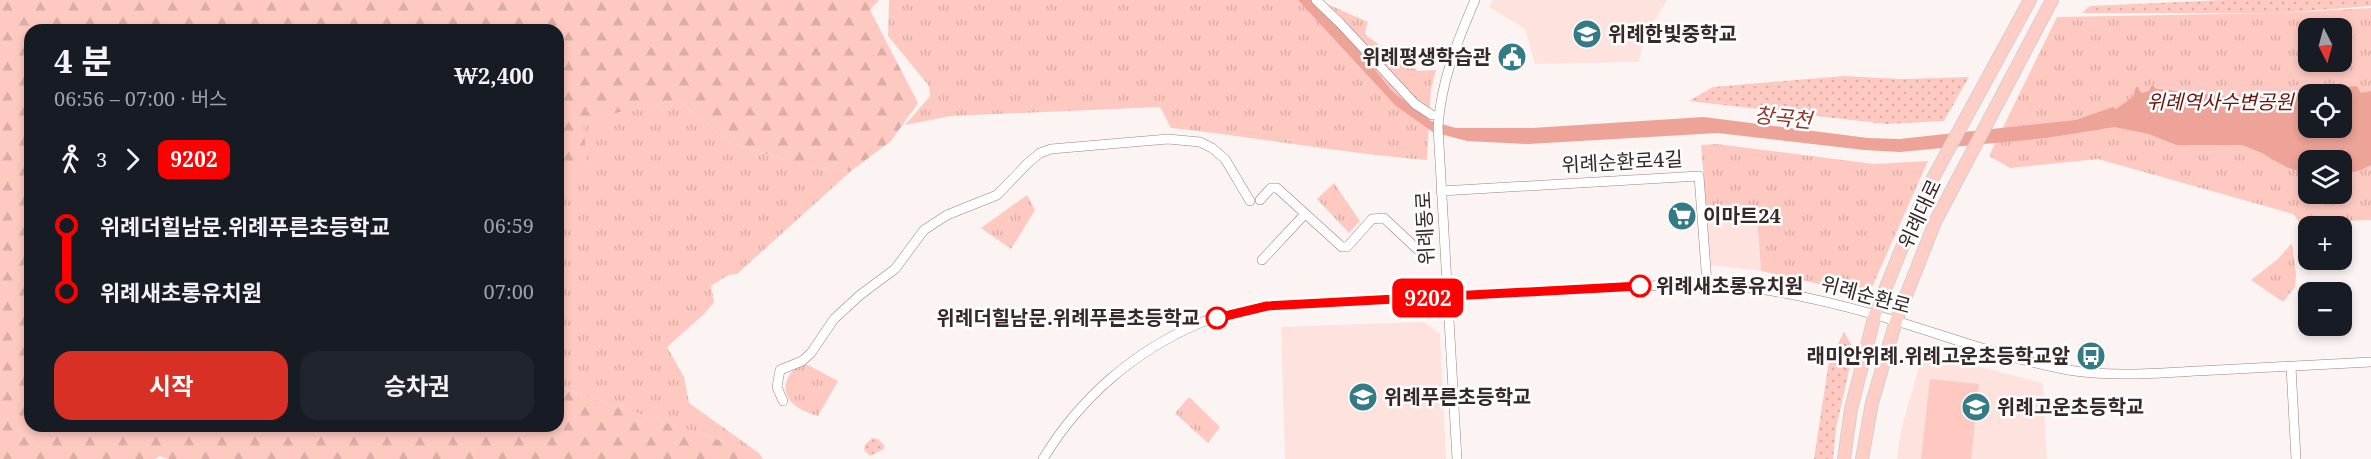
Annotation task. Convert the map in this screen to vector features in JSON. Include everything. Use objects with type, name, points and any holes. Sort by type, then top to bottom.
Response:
[{"type":"main road","name":"위례대로","points":[[1844,459],[1851,409],[1875,315],[1935,175],[2030,0]]},
{"type":"main road","name":"위례대로","points":[[1862,459],[1872,403],[1896,321],[1935,222],[2052,0]]},
{"type":"street","points":[[1316,0],[1415,104],[1432,115]]},
{"type":"street","name":"위례동로","points":[[1458,459],[1441,191],[1440,108],[1442,90],[1454,49],[1474,0]]},
{"type":"street","points":[[783,401],[777,387],[780,370],[802,361],[811,353],[834,319],[860,295],[895,269],[924,230],[947,215],[997,195],[1040,153],[1061,147],[1168,139],[1200,142],[1225,159],[1255,201],[1271,188],[1277,188],[1342,247],[1347,247],[1372,219],[1384,218],[1417,249]]},
{"type":"street","name":"위례순환로4길","points":[[1441,191],[1699,176],[1707,283]]},
{"type":"street","points":[[1262,260],[1305,214]]},
{"type":"street","name":"위례순환로","points":[[1042,459],[1058,434],[1092,394],[1147,351],[1201,323],[1233,312],[1267,306],[1707,283],[1749,286],[1799,295],[1896,321],[2025,360],[2068,370],[2118,373],[2371,362]]},
{"type":"street","points":[[2291,367],[2296,459]]},
{"type":"shaded area","points":[[1298,0],[1311,0],[1339,26],[1393,92],[1431,121],[1456,128],[1532,128],[1704,117],[1868,138],[1899,139],[2076,120],[2113,107],[2116,109],[2133,97],[2136,87],[2141,93],[2149,91],[2152,85],[2157,89],[2242,98],[2298,92],[2298,138],[2352,138],[2352,87],[2357,86],[2361,93],[2371,91],[2371,165],[2352,172],[2352,150],[2298,150],[2298,171],[2242,145],[2176,145],[2149,134],[2114,127],[2046,138],[1900,152],[1718,133],[1528,144],[1467,141],[1433,132],[1396,106]]},
{"type":"shaded area","name":"위례한빛중학교","points":[[1493,0],[1667,0],[1644,39],[1639,62],[1535,64],[1525,29],[1489,7]]},
{"type":"shaded area","name":"위례새초롱유치원","points":[[1757,214],[1761,271],[1711,265],[1707,217]]},
{"type":"shaded area","name":"위례푸른초등학교","points":[[1424,322],[1440,334],[1446,459],[1285,459],[1281,327]]},
{"type":"shaded area","name":"위례고운초등학교","points":[[1923,352],[2043,383],[2047,459],[1897,459],[1901,430]]},
{"type":"green space","points":[[0,0],[879,0],[870,10],[918,103],[891,141],[851,171],[809,167],[730,143],[678,100],[584,120],[587,166],[564,181],[564,24],[24,24],[24,432],[564,432],[564,389],[759,453],[763,459],[167,459],[160,456],[155,459],[0,459]]},
{"type":"green space","points":[[889,0],[1318,0],[1368,22],[1365,33],[1368,37],[1418,71],[1436,70],[1431,89],[1427,160],[1171,128],[1160,107],[951,116],[905,125],[930,96],[929,86],[888,36]]},
{"type":"green space","points":[[2224,0],[2371,0],[2371,6],[2280,13],[2082,13],[2090,6]]},
{"type":"green space","name":"위례역사수변공원","points":[[2371,8],[2371,220],[2352,221],[2352,216],[2298,216],[2298,220],[2293,214],[2098,159],[2010,168],[1989,156],[2057,17],[2280,13]]},
{"type":"green space","points":[[1844,76],[1902,79],[1969,77],[1944,121],[1886,124],[1689,101],[1713,87]]},
{"type":"green space","points":[[678,100],[730,143],[809,167],[851,171],[737,274],[728,275],[711,286],[714,302],[667,347],[684,377],[689,403],[759,453],[564,389],[564,181],[587,165],[583,120]]},
{"type":"green space","points":[[1716,144],[1874,164],[1928,161],[1872,287],[1858,293],[1761,271],[1757,214],[1707,217],[1701,145]]},
{"type":"green space","points":[[1334,183],[1360,221],[1349,233],[1317,199]]},
{"type":"green space","points":[[1027,195],[1035,210],[1011,249],[981,228]]},
{"type":"green space","points":[[2292,243],[2296,275],[2295,287],[2283,302],[2251,280],[2278,259]]},
{"type":"green space","points":[[1844,332],[1854,349],[1836,428],[1833,459],[1814,459],[1829,361]]},
{"type":"green space","points":[[804,363],[838,381],[818,416],[806,412],[791,402],[787,393],[788,377]]},
{"type":"green space","points":[[1930,379],[1979,384],[1971,459],[1921,459]]},
{"type":"green space","points":[[1189,397],[1220,427],[1208,443],[1175,413]]},
{"type":"green space","points":[[872,438],[878,439],[884,445],[884,449],[870,456],[864,450],[865,445]]},
{"type":"bus line","name":"9202","points":[[1217,318],[1233,312],[1267,306],[1640,286]]},
{"type":"place","name":"위례한빛중학교","points":[[1587,34]]},
{"type":"place","name":"위례평생학습관","points":[[1512,57]]},
{"type":"place","name":"이마트24","points":[[1682,216]]},
{"type":"place","name":"위례새초롱유치원","points":[[1640,286]]},
{"type":"place","name":"위례더힐남문.위례푸른초등학교","points":[[1217,318]]},
{"type":"place","name":"래미안위례.위례고운초등학교앞","points":[[2091,356]]},
{"type":"place","name":"위례푸른초등학교","points":[[1363,397]]},
{"type":"place","name":"위례고운초등학교","points":[[1976,407]]},
{"type":"water label","name":"창곡천","points":[[1783,118]]}]
